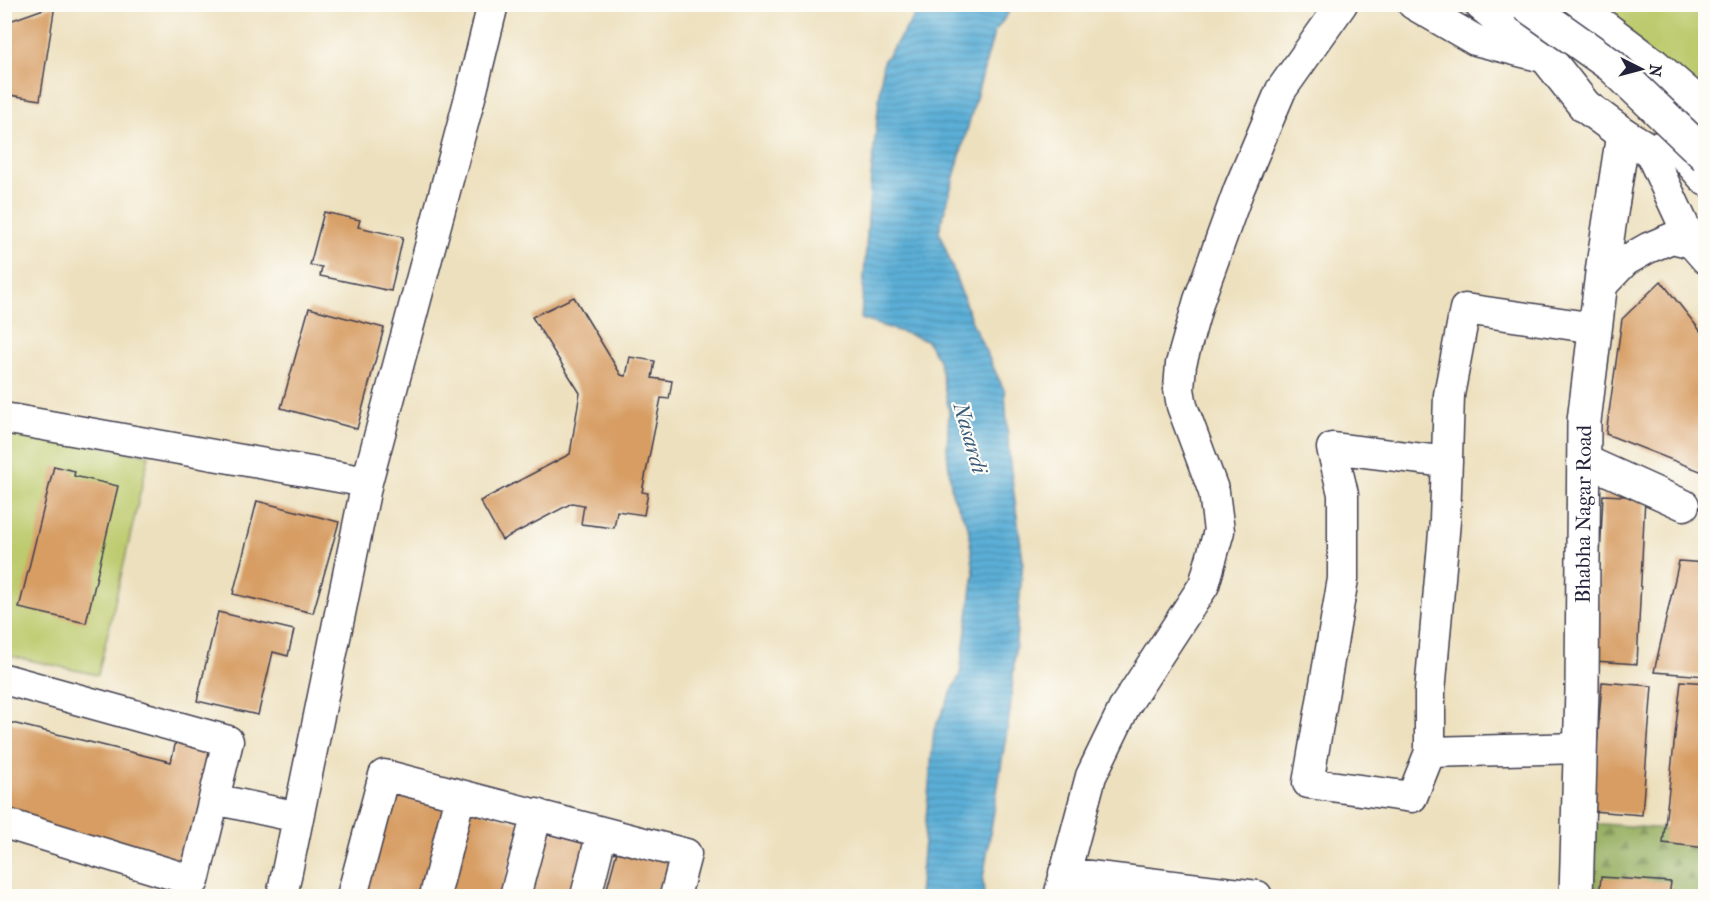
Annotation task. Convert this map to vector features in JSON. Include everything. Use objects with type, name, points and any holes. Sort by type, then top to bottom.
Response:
[{"type":"main road","points":[[1481,4],[1547,58],[1585,106],[1672,146]]},
{"type":"main road","points":[[1525,4],[1612,66],[1672,146],[1706,179]]},
{"type":"main road","points":[[1547,58],[1553,4]]},
{"type":"main road","points":[[1573,4],[1654,65],[1706,110]]},
{"type":"main road","name":"Bhabha Nagar Road","points":[[1576,897],[1584,421],[1600,286],[1672,146]]},
{"type":"street","points":[[282,897],[367,482],[493,4]]},
{"type":"street","points":[[1257,897],[1061,885],[1090,776],[1125,706],[1204,585],[1219,531],[1214,492],[1182,406],[1179,388],[1181,364],[1199,300],[1239,189],[1281,90],[1342,4]]},
{"type":"street","points":[[1413,4],[1475,40],[1547,58]]},
{"type":"street","points":[[1672,146],[1699,251]]},
{"type":"street","points":[[1600,286],[1625,261],[1672,238],[1699,251]]},
{"type":"street","points":[[1447,462],[1332,448],[1343,494],[1343,579],[1308,783],[1412,797],[1430,752],[1430,692],[1445,520],[1447,462],[1449,395],[1465,309],[1595,328]]},
{"type":"street","points":[[4,418],[367,482]]},
{"type":"street","points":[[1584,460],[1684,505]]},
{"type":"street","points":[[4,679],[228,741],[194,881],[4,823]]},
{"type":"street","points":[[1430,752],[1580,748]]},
{"type":"street","points":[[352,897],[384,775],[686,854],[675,897]]},
{"type":"street","points":[[435,897],[460,795]]},
{"type":"street","points":[[214,799],[298,817]]},
{"type":"street","points":[[515,897],[537,814]]},
{"type":"street","points":[[586,897],[602,832]]},
{"type":"green space","points":[[1582,5],[1705,5],[1705,104]]},
{"type":"green space","points":[[4,428],[149,455],[98,675],[5,655]]},
{"type":"green space","points":[[1589,823],[1705,832],[1705,896],[1587,896]]},
{"type":"water","name":"Nasardi","points":[[923,4],[1014,5],[994,33],[939,231],[972,322],[1005,392],[1009,457],[1023,560],[1010,711],[983,879],[984,896],[919,896],[934,730],[960,674],[974,573],[968,526],[952,494],[947,451],[949,411],[939,360],[926,340],[861,319],[871,177],[883,62]]},
{"type":"building","points":[[4,4],[9,4],[7,22],[55,5],[40,100],[4,94]]},
{"type":"building","points":[[324,212],[360,220],[358,227],[403,237],[391,291],[320,276],[322,267],[310,265]]},
{"type":"building","points":[[1661,281],[1706,338],[1706,466],[1700,471],[1606,434],[1622,319]]},
{"type":"building","points":[[574,297],[621,375],[626,376],[630,357],[655,361],[652,378],[672,381],[669,399],[661,398],[642,492],[648,493],[644,515],[617,511],[614,528],[581,524],[584,505],[572,503],[502,540],[480,501],[570,454],[580,393],[532,317]]},
{"type":"building","points":[[309,308],[384,328],[357,429],[281,408]]},
{"type":"building","points":[[54,466],[75,471],[74,476],[118,486],[86,623],[19,608]]},
{"type":"building","points":[[1603,495],[1645,497],[1637,664],[1595,661]]},
{"type":"building","points":[[257,501],[339,522],[313,613],[233,594]]},
{"type":"building","points":[[1679,561],[1706,563],[1706,676],[1654,672]]},
{"type":"building","points":[[218,612],[294,630],[288,656],[273,652],[258,715],[197,701]]},
{"type":"building","points":[[1681,681],[1706,683],[1706,848],[1663,843]]},
{"type":"building","points":[[1602,682],[1652,686],[1642,815],[1592,811]]},
{"type":"building","points":[[4,721],[171,762],[176,741],[214,750],[189,864],[4,816]]},
{"type":"building","points":[[392,788],[446,802],[422,896],[364,896]]},
{"type":"building","points":[[467,808],[521,823],[502,896],[444,896]]},
{"type":"building","points":[[540,828],[594,842],[580,896],[523,896]]},
{"type":"building","points":[[619,844],[673,857],[663,896],[605,896]]},
{"type":"building","points":[[1601,877],[1671,882],[1669,896],[1599,896]]}]
